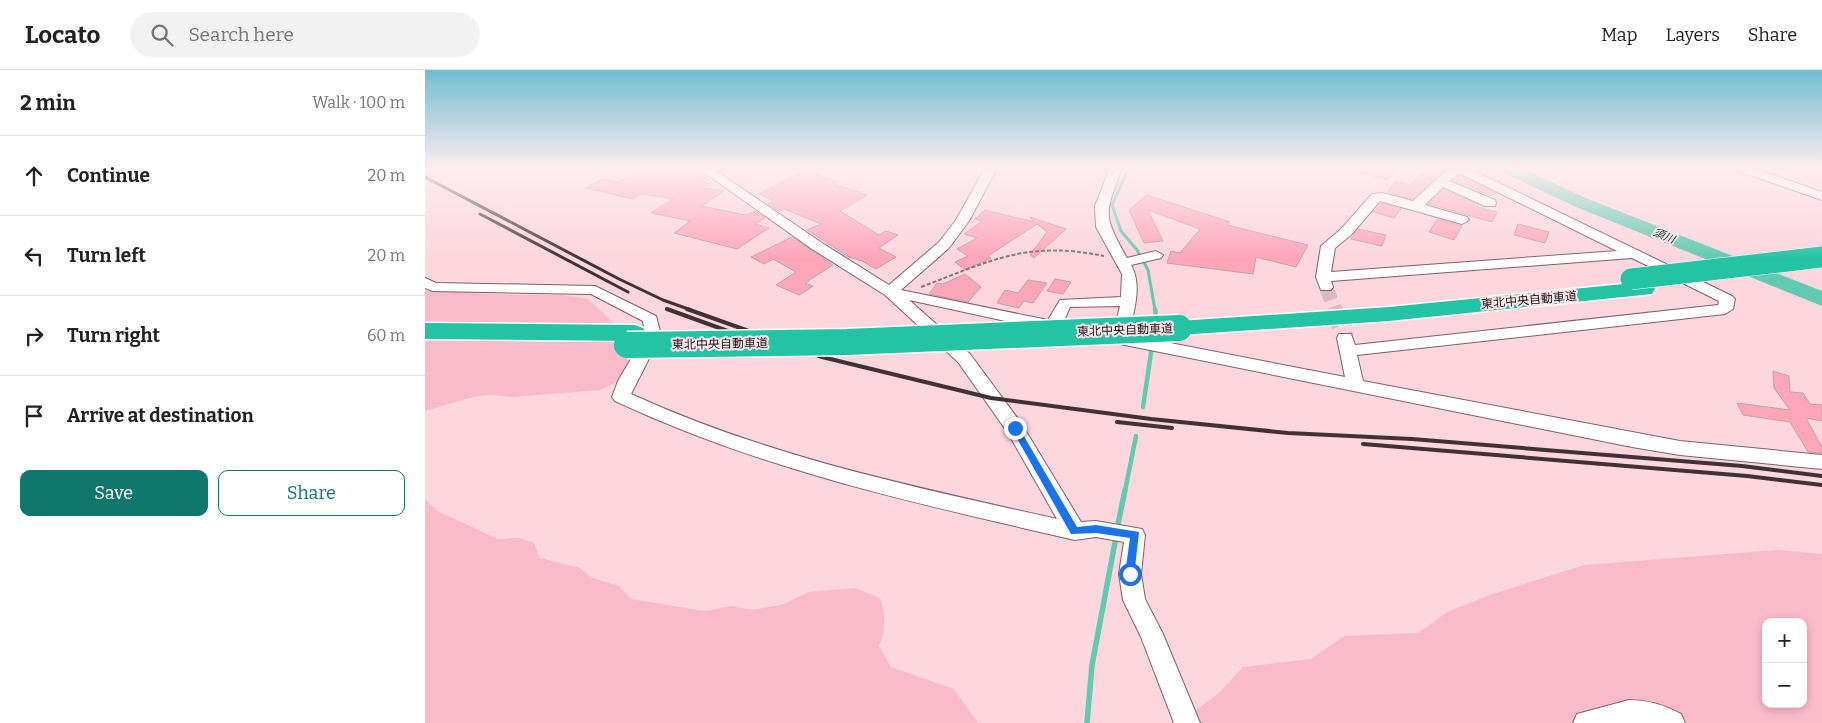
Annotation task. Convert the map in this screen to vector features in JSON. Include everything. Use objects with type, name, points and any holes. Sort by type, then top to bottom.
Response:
[{"type":"highway","points":[[1687,273],[1822,250]]},
{"type":"highway","name":"東北中央自動車道","points":[[1637,284],[1687,273],[1822,257]]},
{"type":"highway","name":"東北中央自動車道","points":[[425,331],[631,339],[847,342],[1178,321],[1389,314],[1637,284],[1822,269]]},
{"type":"highway","name":"東北中央自動車道","points":[[425,344],[631,339]]},
{"type":"street","points":[[748,198],[817,246],[896,293],[964,358],[1015,428],[1075,531]]},
{"type":"street","points":[[896,293],[943,245],[962,221],[974,198]]},
{"type":"street","points":[[1104,198],[1101,206],[1103,227],[1125,261],[1129,274],[1129,301],[1124,340]]},
{"type":"street","points":[[1376,198],[1346,232],[1328,246],[1325,282],[1634,254]]},
{"type":"street","points":[[1388,198],[1461,220]]},
{"type":"street","points":[[1416,206],[1424,198]]},
{"type":"street","points":[[1479,198],[1490,203]]},
{"type":"street","points":[[1355,384],[1347,344],[1725,308],[1727,299],[1520,198]]},
{"type":"street","points":[[1125,261],[1155,255]]},
{"type":"street","points":[[425,282],[433,286],[595,290],[650,319],[653,335],[627,381],[621,396],[629,400],[728,441],[913,495],[1075,531],[1096,529],[1135,535],[1130,574],[1134,600],[1151,634],[1187,723]]},
{"type":"street","points":[[896,293],[1052,326],[1355,384],[1632,440],[1679,448],[1822,462]]},
{"type":"street","points":[[1052,326],[1065,303],[1129,301]]},
{"type":"street","points":[[1585,723],[1617,714],[1644,712],[1665,718],[1672,723]]},
{"type":"path","points":[[896,293],[997,260],[1045,249],[1065,250],[1125,261]]},
{"type":"shaded area","points":[[425,290],[511,295],[561,295],[588,299],[632,340],[630,365],[617,382],[600,390],[512,397],[476,396],[425,411]]},
{"type":"shaded area","points":[[425,499],[437,511],[498,539],[520,538],[534,543],[540,558],[580,568],[592,578],[619,586],[631,599],[704,611],[732,606],[752,610],[784,604],[809,592],[855,588],[880,598],[884,622],[879,646],[891,667],[954,689],[978,723],[425,723]]},
{"type":"shaded area","points":[[1777,550],[1822,554],[1822,723],[1179,723],[1219,693],[1243,667],[1311,659],[1344,636],[1418,633],[1449,611],[1493,594],[1584,565]]},
{"type":"building","points":[[670,198],[713,198],[702,206],[746,215],[755,211],[765,218],[755,224],[769,228],[737,249],[674,233],[690,221],[651,213],[673,199]]},
{"type":"building","points":[[769,198],[861,198],[840,211],[879,235],[886,231],[898,235],[879,248],[896,257],[876,269],[862,261],[847,256],[807,230],[821,224],[784,209],[779,211],[768,204],[774,201]]},
{"type":"building","points":[[1143,198],[1158,198],[1230,222],[1227,225],[1308,245],[1296,267],[1256,257],[1253,274],[1167,263],[1171,251],[1180,253],[1200,229],[1148,210],[1163,241],[1144,243],[1129,210]]},
{"type":"building","points":[[1434,198],[1464,198],[1479,205],[1477,207],[1497,212],[1492,222],[1429,204]]},
{"type":"building","points":[[1381,203],[1401,209],[1394,218],[1373,212]]},
{"type":"building","points":[[985,210],[1034,222],[1030,217],[1066,229],[1034,258],[1030,255],[1047,232],[1037,224],[988,256],[991,258],[965,270],[955,262],[968,256],[957,249],[977,238],[964,234],[982,221],[975,219]]},
{"type":"building","points":[[1437,219],[1462,226],[1454,240],[1429,232]]},
{"type":"building","points":[[1518,224],[1549,232],[1545,243],[1514,235]]},
{"type":"building","points":[[1358,229],[1386,235],[1382,246],[1351,239]]},
{"type":"building","points":[[792,237],[833,265],[805,283],[813,286],[799,295],[776,285],[796,272],[773,259],[764,264],[751,257]]},
{"type":"building","points":[[965,274],[981,287],[968,302],[929,294],[937,283],[943,284]]},
{"type":"building","points":[[1055,279],[1071,282],[1063,294],[1047,291]]},
{"type":"building","points":[[1028,280],[1047,283],[1033,303],[1024,301],[1019,308],[997,303],[1005,290],[1018,293]]},
{"type":"building","points":[[1773,371],[1789,376],[1790,392],[1803,393],[1810,404],[1822,405],[1822,421],[1806,418],[1822,447],[1822,453],[1808,452],[1790,422],[1743,415],[1737,403],[1790,410],[1774,388]]},
{"type":"waterway","points":[[1115,198],[1112,205],[1121,231],[1137,250],[1148,270],[1155,310]]},
{"type":"waterway","name":"須川","points":[[1572,198],[1822,299]]},
{"type":"waterway","points":[[1155,309],[1157,322]]},
{"type":"waterway","points":[[1143,407],[1152,346]]},
{"type":"waterway","points":[[1125,491],[1136,436]]},
{"type":"waterway","points":[[1117,529],[1125,490]]},
{"type":"waterway","points":[[1087,723],[1092,665],[1116,537]]},
{"type":"tunnel","points":[[1326,287],[1335,310]]},
{"type":"tunnel","points":[[1334,309],[1345,338]]},
{"type":"railway","points":[[466,198],[619,279],[663,300],[691,310]]},
{"type":"railway","points":[[480,214],[628,292]]},
{"type":"railway","points":[[670,310],[667,309],[747,338]]},
{"type":"railway","points":[[687,309],[822,357],[991,398],[1151,419],[1288,433],[1412,439],[1742,466],[1822,476]]},
{"type":"railway","points":[[1117,422],[1172,428]]},
{"type":"railway","points":[[1363,444],[1747,476],[1822,485]]},
{"type":"route","points":[[1015,428],[1075,531],[1096,529],[1135,535],[1130,574]]}]
